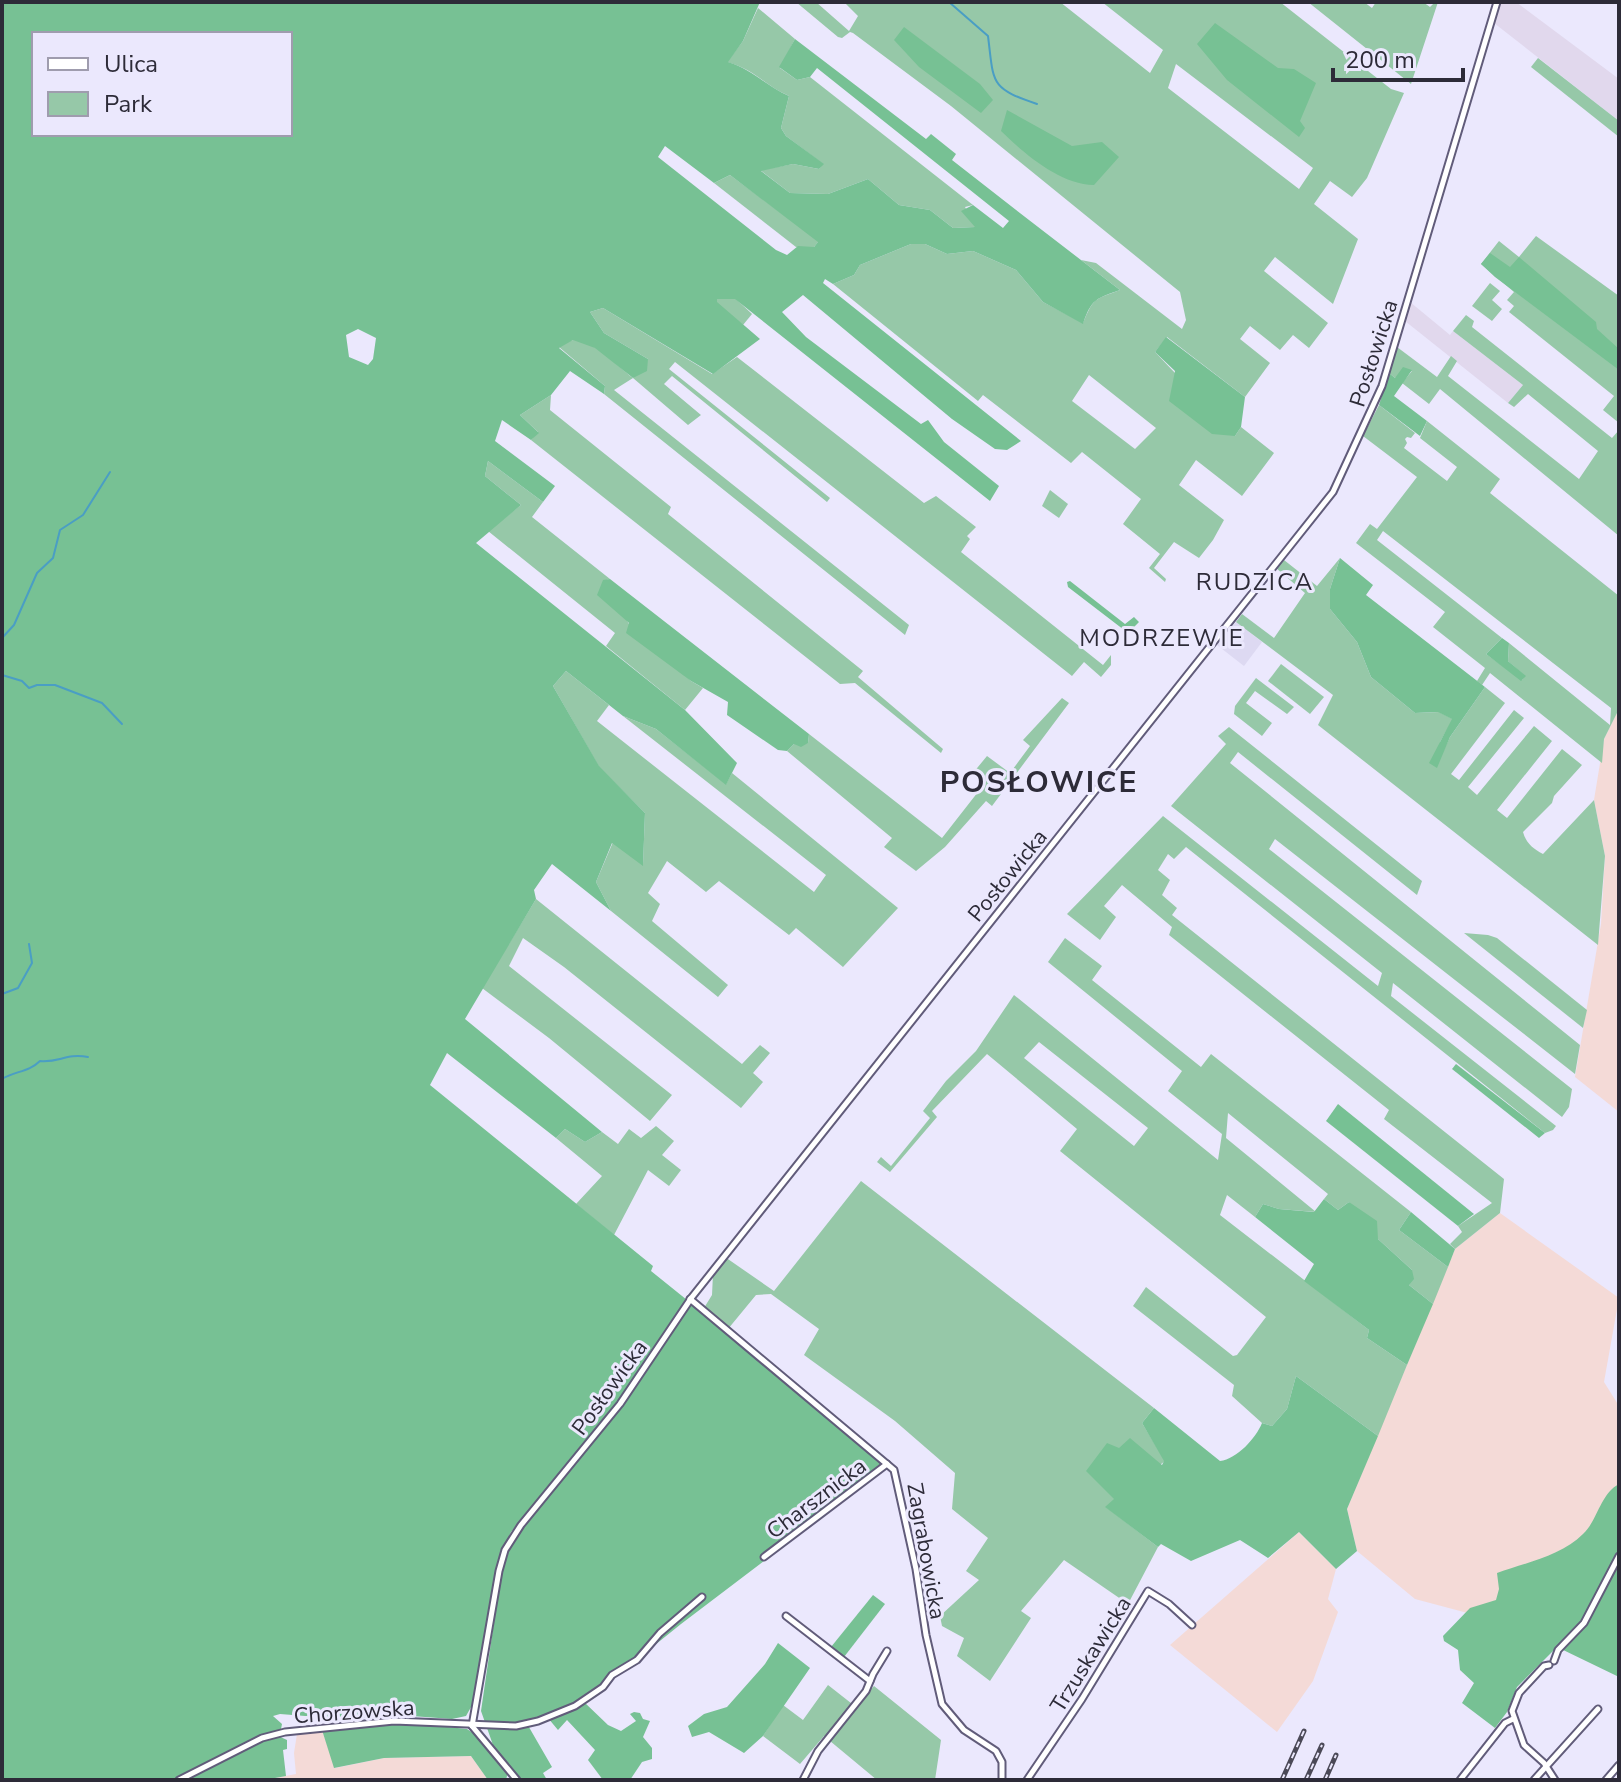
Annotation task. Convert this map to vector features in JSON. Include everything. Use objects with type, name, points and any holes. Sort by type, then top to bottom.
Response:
[{"type":"street","name":"Posłowicka","points":[[472,1726],[499,1571],[505,1550],[521,1525],[620,1404],[690,1299],[1329,498],[1382,386],[1497,2]]},
{"type":"street","name":"Zagrabowicka","points":[[690,1299],[894,1470],[899,1482],[926,1635],[942,1704],[964,1730],[996,1751],[1002,1762],[1002,1780]]},
{"type":"street","name":"Charsznicka","points":[[764,1557],[887,1464]]},
{"type":"street","points":[[1555,1780],[1524,1745],[1513,1719],[1514,1700],[1544,1666],[1552,1663],[1558,1650],[1584,1623],[1619,1556]]},
{"type":"street","name":"Trzuskawicka","points":[[1027,1780],[1082,1699],[1148,1591],[1169,1604],[1192,1625]]},
{"type":"street","points":[[472,1726],[516,1726],[575,1706],[603,1687],[612,1675],[637,1660],[660,1633],[702,1597]]},
{"type":"street","points":[[786,1616],[870,1681]]},
{"type":"street","points":[[803,1780],[818,1751],[866,1691],[887,1651]]},
{"type":"street","points":[[1534,1780],[1598,1709]]},
{"type":"street","points":[[1460,1780],[1505,1723],[1513,1719]]},
{"type":"street","name":"Chorzowska","points":[[179,1780],[262,1738],[285,1732],[394,1721],[472,1726]]},
{"type":"street","points":[[472,1726],[517,1780]]},
{"type":"street","points":[[1606,1780],[1619,1765]]},
{"type":"shaded area","points":[[1500,2],[1516,2],[1619,79],[1619,121],[1494,23]]},
{"type":"shaded area","points":[[1410,302],[1450,335],[1453,331],[1523,385],[1508,403],[1405,321]]},
{"type":"shaded area","points":[[1236,622],[1262,642],[1244,666],[1217,645]]},
{"type":"shaded area","points":[[1619,709],[1619,1112],[1575,1077],[1601,924],[1605,856],[1594,800],[1604,739]]},
{"type":"shaded area","points":[[1500,1213],[1619,1298],[1604,1382],[1619,1406],[1619,1538],[1475,1615],[1415,1599],[1357,1551],[1347,1509],[1455,1249]]},
{"type":"shaded area","points":[[1299,1532],[1336,1569],[1328,1599],[1338,1612],[1313,1681],[1277,1732],[1170,1645]]},
{"type":"shaded area","points":[[322,1730],[335,1768],[384,1758],[471,1756],[488,1780],[264,1780],[296,1774],[294,1753],[297,1734]]},
{"type":"green space","points":[[2,2],[760,2],[743,41],[728,62],[789,96],[781,128],[786,136],[824,164],[819,169],[793,164],[761,171],[790,193],[828,194],[868,179],[899,205],[930,210],[953,228],[975,227],[961,211],[973,205],[1003,228],[1009,221],[817,68],[810,77],[797,80],[779,67],[795,39],[926,139],[931,134],[956,154],[952,160],[1120,290],[1096,301],[1083,324],[1043,302],[1016,270],[973,251],[947,254],[925,244],[911,244],[860,265],[854,275],[833,284],[825,279],[823,283],[1021,441],[1007,450],[995,449],[952,419],[803,295],[782,312],[806,337],[921,424],[928,420],[944,442],[999,486],[990,501],[735,299],[717,299],[717,302],[760,339],[713,374],[603,308],[590,312],[604,333],[648,359],[647,371],[633,378],[595,348],[573,340],[559,348],[605,386],[604,394],[570,371],[551,395],[520,415],[539,433],[531,440],[502,420],[495,441],[555,486],[543,502],[488,461],[485,476],[521,505],[476,543],[685,710],[737,763],[726,785],[656,729],[623,716],[566,671],[553,686],[599,766],[645,813],[643,866],[612,843],[596,882],[611,911],[552,864],[534,890],[536,899],[465,1019],[602,1132],[585,1142],[565,1129],[556,1138],[447,1053],[430,1085],[653,1266],[651,1271],[687,1300],[626,1392],[511,1532],[498,1560],[475,1700],[466,1716],[452,1719],[398,1715],[343,1719],[280,1714],[273,1716],[282,1724],[281,1729],[174,1780],[2,1780]],"holes":[[[665,146],[714,183],[730,175],[818,242],[814,247],[798,246],[787,255],[776,250],[658,157]],[[358,329],[376,338],[373,359],[368,365],[349,357],[346,335]]]},
{"type":"green space","points":[[796,2],[816,2],[849,31],[858,16],[844,2],[1060,2],[1150,73],[1163,50],[1102,2],[1280,2],[1391,89],[1404,93],[1367,178],[1352,197],[1330,181],[1314,204],[1358,239],[1333,304],[1275,257],[1264,271],[1328,323],[1309,348],[1293,335],[1280,350],[1250,326],[1240,339],[1270,363],[1245,397],[1167,337],[1155,352],[1235,436],[1241,427],[1274,453],[1242,496],[1196,460],[1179,485],[1224,520],[1199,558],[1174,542],[1154,568],[1166,579],[1165,582],[1149,568],[1160,554],[1123,524],[1141,499],[1082,452],[1071,463],[983,395],[978,401],[833,284],[854,275],[860,265],[911,244],[925,244],[947,254],[973,251],[1016,270],[1043,302],[1083,323],[1096,300],[1120,290],[1081,260],[1096,263],[1182,329],[1186,320],[1180,292],[951,106],[853,33],[838,37]],"holes":[[[1176,64],[1313,168],[1299,189],[1168,88]],[[1089,375],[1156,428],[1135,449],[1072,401]]]},
{"type":"green space","points":[[1308,2],[1364,2],[1372,8],[1376,2],[1423,2],[1430,7],[1438,2],[1411,84]]},
{"type":"green space","points":[[758,8],[795,39],[780,68],[797,80],[810,77],[973,205],[965,207],[976,227],[953,228],[930,210],[899,205],[868,179],[828,194],[790,193],[760,170],[793,164],[819,169],[823,164],[786,136],[781,128],[789,96],[745,69],[727,62],[743,41]]},
{"type":"green space","points":[[1215,23],[1278,68],[1294,69],[1316,83],[1300,121],[1305,128],[1299,137],[1227,80],[1197,44]]},
{"type":"green space","points":[[904,27],[980,84],[993,100],[981,113],[919,67],[894,40]]},
{"type":"green space","points":[[1538,58],[1619,121],[1619,137],[1531,67]]},
{"type":"green space","points":[[1007,110],[1072,146],[1102,142],[1119,157],[1094,185],[1056,174],[1001,131]]},
{"type":"green space","points":[[730,175],[819,241],[814,247],[796,247],[714,183]]},
{"type":"green space","points":[[1536,236],[1619,296],[1619,423],[1603,410],[1614,396],[1509,312],[1514,306],[1507,300],[1514,292],[1481,264],[1499,241],[1519,257]]},
{"type":"green space","points":[[1490,253],[1510,267],[1519,257],[1596,322],[1597,329],[1619,349],[1619,370],[1495,277],[1481,264]]},
{"type":"green space","points":[[1490,283],[1500,291],[1492,300],[1502,309],[1492,321],[1472,306]]},
{"type":"green space","points":[[717,299],[736,299],[752,314],[743,325],[716,303]]},
{"type":"green space","points":[[603,308],[712,374],[737,357],[924,503],[936,496],[976,527],[967,536],[970,539],[961,552],[1103,665],[1111,655],[1111,665],[1101,677],[1084,662],[1072,676],[675,362],[669,369],[830,498],[827,502],[672,376],[664,384],[701,415],[688,425],[633,378],[648,359],[604,333],[590,312]]},
{"type":"green space","points":[[1466,315],[1474,321],[1472,327],[1612,438],[1619,430],[1619,536],[1440,389],[1429,404],[1402,383],[1412,371],[1395,378],[1389,373],[1397,347],[1437,377],[1451,356],[1457,361],[1448,376],[1579,479],[1598,451],[1528,394],[1514,407],[1508,403],[1523,385],[1453,331]]},
{"type":"green space","points":[[1166,337],[1245,397],[1241,427],[1235,436],[1212,434],[1169,401],[1175,371],[1155,352]]},
{"type":"green space","points":[[572,340],[584,342],[599,350],[633,378],[614,390],[909,625],[905,635],[604,394],[605,386],[559,347]]},
{"type":"green space","points":[[1403,367],[1412,370],[1394,396],[1427,421],[1420,436],[1379,405],[1389,373],[1395,378]]},
{"type":"green space","points":[[551,395],[550,410],[671,507],[668,514],[863,671],[858,677],[943,749],[941,753],[855,683],[840,684],[531,440],[538,432],[520,415]]},
{"type":"green space","points":[[1379,405],[1415,433],[1405,439],[1407,443],[1404,448],[1447,481],[1457,467],[1420,438],[1427,421],[1500,479],[1490,493],[1619,596],[1619,709],[1604,739],[1602,763],[1490,673],[1482,685],[1477,681],[1485,668],[1433,627],[1445,612],[1356,543],[1370,524],[1377,529],[1417,477],[1363,436]],"holes":[[[1383,531],[1611,708],[1610,725],[1509,643],[1508,661],[1525,676],[1522,680],[1486,654],[1502,638],[1377,540]]]},
{"type":"green space","points":[[488,461],[543,502],[532,517],[610,579],[603,581],[629,624],[691,681],[703,688],[685,710],[606,646],[615,633],[488,531],[521,505],[485,476]]},
{"type":"green space","points":[[1050,490],[1068,504],[1059,518],[1042,506]]},
{"type":"green space","points":[[1340,558],[1330,589],[1330,609],[1357,642],[1371,677],[1415,713],[1439,712],[1453,719],[1440,742],[1439,760],[1450,737],[1485,687],[1505,703],[1451,774],[1459,780],[1514,710],[1524,718],[1468,787],[1477,795],[1534,726],[1552,741],[1497,810],[1507,818],[1562,749],[1582,765],[1554,796],[1552,803],[1523,832],[1530,845],[1543,854],[1594,800],[1605,856],[1598,945],[1318,725],[1333,695],[1236,622],[1242,614],[1274,638],[1305,593],[1276,568],[1284,560],[1317,586]]},
{"type":"green space","points":[[1340,558],[1373,585],[1366,595],[1485,687],[1450,737],[1437,768],[1429,763],[1452,719],[1438,712],[1415,713],[1371,677],[1357,642],[1330,609],[1330,589]]},
{"type":"green space","points":[[610,579],[809,734],[808,743],[801,747],[794,744],[787,751],[778,750],[727,715],[728,702],[691,681],[626,633],[629,623],[597,595],[603,580]]},
{"type":"green space","points":[[1070,581],[1125,624],[1134,617],[1139,622],[1128,633],[1068,587],[1067,582]]},
{"type":"green space","points":[[1502,638],[1509,643],[1508,661],[1526,676],[1521,681],[1486,654]]},
{"type":"green space","points":[[1281,664],[1324,697],[1310,714],[1268,681]]},
{"type":"green space","points":[[566,671],[609,705],[597,721],[814,892],[826,875],[623,716],[656,729],[726,784],[732,773],[898,908],[843,967],[796,928],[789,935],[719,881],[706,892],[667,861],[648,893],[660,904],[652,921],[728,985],[718,997],[611,911],[596,882],[613,842],[643,865],[645,813],[599,767],[553,686]]},
{"type":"green space","points":[[1256,678],[1294,707],[1287,714],[1255,691],[1246,703],[1272,723],[1262,736],[1234,714],[1235,706]]},
{"type":"green space","points":[[1062,698],[1069,703],[992,806],[986,801],[945,847],[916,871],[884,847],[892,838],[787,751],[794,744],[808,743],[809,734],[942,838],[985,783],[973,773],[987,756],[1010,773],[1030,746],[1023,740]]},
{"type":"green space","points":[[1229,727],[1422,881],[1417,895],[1238,752],[1230,763],[1580,1045],[1575,1074],[1275,839],[1269,849],[1572,1089],[1569,1107],[1562,1117],[1393,983],[1391,996],[1556,1126],[1545,1133],[1186,847],[1174,859],[1168,854],[1158,870],[1170,880],[1162,895],[1177,908],[1172,915],[1504,1179],[1500,1213],[1455,1249],[1450,1244],[1462,1232],[1458,1226],[1492,1203],[1384,1119],[1389,1110],[1169,935],[1172,927],[1122,885],[1104,906],[1116,917],[1100,940],[1067,914],[1163,816],[1378,986],[1382,973],[1171,806],[1226,744],[1218,736]]},
{"type":"green space","points":[[536,899],[742,1064],[760,1045],[770,1053],[753,1073],[763,1082],[741,1108],[523,938],[509,966],[672,1095],[650,1121],[482,988]]},
{"type":"green space","points":[[1464,933],[1497,938],[1587,1010],[1583,1028]]},
{"type":"green space","points":[[1065,938],[1102,966],[1092,980],[1201,1067],[1211,1054],[1411,1212],[1399,1230],[1448,1267],[1433,1304],[1409,1285],[1412,1270],[1378,1239],[1349,1202],[1338,1210],[1324,1199],[1328,1194],[1228,1113],[1226,1138],[1316,1212],[1279,1209],[1263,1204],[1255,1217],[1227,1195],[1220,1215],[1369,1330],[1367,1338],[1407,1365],[1378,1436],[1296,1376],[1287,1409],[1272,1426],[1262,1423],[1232,1396],[1234,1385],[1133,1306],[1146,1287],[1233,1356],[1237,1355],[1266,1317],[1060,1151],[1077,1129],[987,1054],[932,1111],[937,1117],[890,1172],[877,1162],[881,1157],[891,1166],[930,1118],[923,1111],[946,1081],[976,1051],[1014,995],[1218,1160],[1222,1134],[1168,1091],[1182,1071],[1048,962]],"holes":[[[1039,1042],[1148,1128],[1134,1146],[1024,1058]]]},
{"type":"green space","points":[[1456,1064],[1545,1133],[1539,1138],[1452,1069]]},
{"type":"green space","points":[[1338,1104],[1474,1214],[1458,1226],[1326,1121]]},
{"type":"green space","points":[[656,1126],[674,1141],[662,1155],[681,1170],[669,1186],[648,1170],[614,1235],[576,1204],[602,1176],[556,1138],[565,1129],[585,1142],[602,1132],[618,1144],[629,1129],[641,1138]]},
{"type":"green space","points":[[861,1181],[1154,1408],[1142,1423],[1165,1461],[1106,1507],[1158,1547],[1128,1604],[1064,1560],[1021,1611],[1031,1618],[990,1681],[957,1656],[964,1638],[942,1626],[940,1616],[979,1580],[966,1571],[988,1538],[952,1509],[955,1473],[895,1421],[804,1355],[819,1329],[771,1294],[756,1295],[728,1329],[704,1308],[712,1295],[713,1274],[725,1257],[774,1291]]},
{"type":"green space","points":[[1324,1199],[1338,1210],[1349,1202],[1377,1221],[1378,1239],[1412,1270],[1414,1279],[1409,1285],[1433,1304],[1407,1365],[1367,1338],[1369,1330],[1304,1281],[1314,1264],[1255,1217],[1263,1204],[1279,1209],[1314,1212]]},
{"type":"green space","points":[[1411,1212],[1455,1249],[1448,1267],[1399,1230]]},
{"type":"green space","points":[[693,1303],[710,1313],[892,1464],[681,1624],[584,1702],[608,1725],[621,1731],[636,1721],[630,1714],[634,1712],[650,1721],[643,1737],[652,1748],[652,1759],[642,1762],[630,1780],[603,1780],[588,1760],[595,1750],[567,1720],[558,1730],[548,1718],[526,1722],[552,1767],[543,1773],[547,1780],[520,1780],[493,1745],[481,1711],[502,1567],[516,1535],[630,1393],[689,1304]]},
{"type":"green space","points":[[1296,1376],[1378,1436],[1347,1509],[1357,1551],[1336,1569],[1299,1532],[1268,1558],[1240,1540],[1191,1561],[1161,1544],[1158,1547],[1105,1507],[1114,1499],[1086,1471],[1107,1443],[1119,1448],[1130,1438],[1162,1465],[1164,1461],[1142,1423],[1154,1408],[1220,1461],[1245,1447],[1262,1423],[1272,1426],[1287,1409]]},
{"type":"green space","points":[[1619,1484],[1619,1677],[1557,1647],[1517,1687],[1507,1712],[1495,1728],[1462,1703],[1474,1683],[1460,1670],[1458,1650],[1444,1641],[1443,1636],[1470,1608],[1496,1600],[1499,1589],[1497,1573],[1554,1553],[1574,1542],[1592,1522],[1607,1494]]},
{"type":"green space","points":[[873,1595],[885,1604],[844,1657],[831,1647]]},
{"type":"green space","points":[[778,1643],[810,1668],[763,1736],[744,1753],[709,1732],[692,1737],[688,1726],[704,1714],[727,1707],[765,1664]]},
{"type":"green space","points":[[828,1685],[856,1707],[874,1686],[941,1740],[935,1780],[877,1780],[824,1736],[800,1764],[763,1736],[783,1705],[803,1720]]},
{"type":"green space","points":[[398,1722],[467,1729],[508,1772],[506,1780],[488,1780],[471,1756],[384,1758],[334,1768],[322,1730]]},
{"type":"green space","points":[[276,1735],[287,1740],[287,1749],[283,1750],[286,1776],[264,1780],[182,1780]]},
{"type":"waterway","points":[[949,2],[988,36],[993,74],[1002,88],[1037,104]]},
{"type":"waterway","points":[[2,638],[14,625],[37,573],[53,558],[60,530],[83,515],[110,472]]},
{"type":"waterway","points":[[2,675],[22,681],[29,688],[55,685],[102,703],[122,724]]},
{"type":"waterway","points":[[2,994],[18,988],[32,963],[29,944]]},
{"type":"waterway","points":[[2,1079],[40,1061],[88,1057]]},
{"type":"railway","points":[[1282,1780],[1304,1731]]},
{"type":"railway","points":[[1306,1780],[1322,1745]]},
{"type":"railway","points":[[1325,1780],[1336,1755]]},
{"type":"district","name":"RUDZICA","points":[[1255,582]]},
{"type":"district","name":"MODRZEWIE","points":[[1162,638]]},
{"type":"district","name":"POSŁOWICE","points":[[1039,782]]}]
